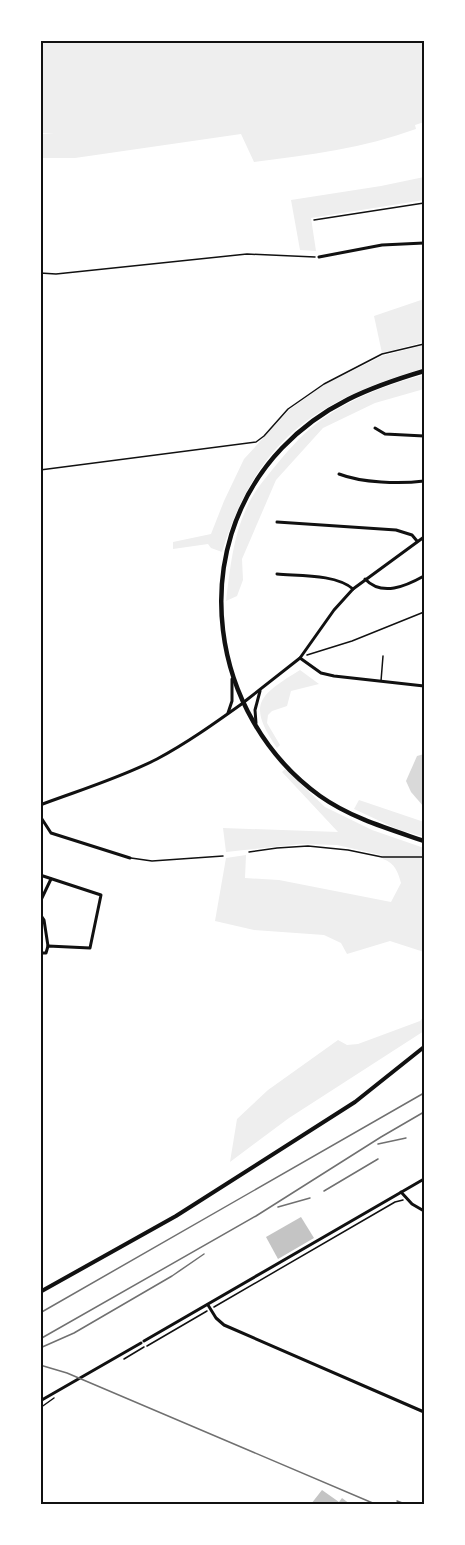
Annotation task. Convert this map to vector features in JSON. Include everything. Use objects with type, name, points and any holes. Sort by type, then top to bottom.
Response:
[{"type":"main road","points":[[424,371],[356,394],[315,419],[283,448],[256,482],[232,532],[223,577],[223,625],[232,678],[258,731],[276,756],[293,774],[321,796],[364,820],[424,841]]},
{"type":"main road","points":[[40,1292],[176,1216],[355,1102],[424,1047]]},
{"type":"street","points":[[319,257],[382,245],[424,243]]},
{"type":"street","points":[[375,428],[385,434],[424,436]]},
{"type":"street","points":[[339,474],[399,482],[424,481]]},
{"type":"street","points":[[277,522],[396,530],[412,536],[417,542]]},
{"type":"street","points":[[40,805],[139,767],[188,742],[227,715],[300,658],[334,610],[353,589],[424,537]]},
{"type":"street","points":[[277,574],[336,580],[346,583],[353,589]]},
{"type":"street","points":[[365,579],[386,589],[397,589],[424,576]]},
{"type":"street","points":[[300,658],[321,673],[424,686]]},
{"type":"street","points":[[227,715],[232,701],[232,678]]},
{"type":"street","points":[[258,731],[255,710],[261,690]]},
{"type":"street","points":[[40,816],[51,833],[130,858]]},
{"type":"street","points":[[40,875],[101,895],[90,948],[48,946]]},
{"type":"street","points":[[40,902],[51,879]]},
{"type":"street","points":[[40,914],[44,920],[48,946],[46,952],[40,953]]},
{"type":"street","points":[[40,1401],[424,1179]]},
{"type":"street","points":[[401,1192],[424,1211]]},
{"type":"street","points":[[208,1305],[216,1318],[224,1325],[424,1412]]},
{"type":"lane","points":[[314,220],[424,203]]},
{"type":"lane","points":[[381,681],[383,656]]},
{"type":"lane","points":[[130,858],[146,862],[223,856]]},
{"type":"path","points":[[40,273],[56,274],[247,254],[319,257]]},
{"type":"path","points":[[40,470],[256,442],[288,410],[324,384],[382,354],[424,344]]},
{"type":"path","points":[[300,658],[424,612]]},
{"type":"path","points":[[249,852],[308,846],[348,850],[382,857],[424,857]]},
{"type":"path","points":[[147,1346],[395,1202],[407,1199]]},
{"type":"shaded area","points":[[40,41],[424,41],[424,122],[415,125],[416,129],[357,146],[254,162],[241,134],[75,158],[41,158],[41,134],[54,133],[41,133]]},
{"type":"shaded area","points":[[424,177],[424,200],[311,218],[316,251],[300,250],[291,200]]},
{"type":"shaded area","points":[[424,299],[424,342],[382,353],[374,316]]},
{"type":"shaded area","points":[[424,345],[424,368],[351,395],[321,411],[295,430],[273,453],[253,480],[236,513],[222,552],[211,548],[208,544],[173,549],[173,542],[211,534],[244,459],[289,410],[324,385],[382,356]]},
{"type":"shaded area","points":[[424,375],[424,389],[375,403],[323,428],[276,480],[242,559],[243,580],[237,596],[226,601],[233,553],[242,518],[255,492],[287,452],[311,428],[341,407],[382,388]]},
{"type":"shaded area","points":[[300,670],[319,684],[291,691],[287,706],[272,711],[268,715],[267,723],[280,745],[277,748],[262,721],[260,711],[262,702],[274,687]]},
{"type":"shaded area","points":[[424,754],[424,807],[411,792],[406,781],[417,756]]},
{"type":"shaded area","points":[[285,769],[325,807],[372,830],[424,848],[424,952],[390,941],[347,954],[341,943],[324,935],[254,930],[215,921],[226,858],[246,855],[245,878],[279,880],[391,902],[401,883],[395,868],[381,855],[337,845],[301,844],[226,852],[223,828],[338,832],[282,772]]},
{"type":"shaded area","points":[[359,800],[424,822],[424,837],[397,829],[354,809]]},
{"type":"shaded area","points":[[424,1016],[424,1031],[289,1118],[230,1162],[237,1119],[268,1090],[338,1040],[347,1045],[358,1044],[420,1021]]},
{"type":"building","points":[[301,1217],[314,1238],[278,1259],[266,1237]]},
{"type":"building","points":[[322,1490],[339,1502],[342,1498],[350,1504],[311,1504]]},
{"type":"railway","points":[[40,1313],[424,1093]]},
{"type":"railway","points":[[40,1339],[256,1216],[424,1112]]},
{"type":"railway","points":[[378,1144],[406,1138]]},
{"type":"railway","points":[[324,1191],[378,1159]]},
{"type":"railway","points":[[278,1207],[310,1198]]},
{"type":"railway","points":[[40,1348],[74,1333],[172,1276],[204,1254]]},
{"type":"railway","points":[[40,1365],[67,1373],[375,1504]]},
{"type":"railway","points":[[397,1501],[405,1504]]}]
